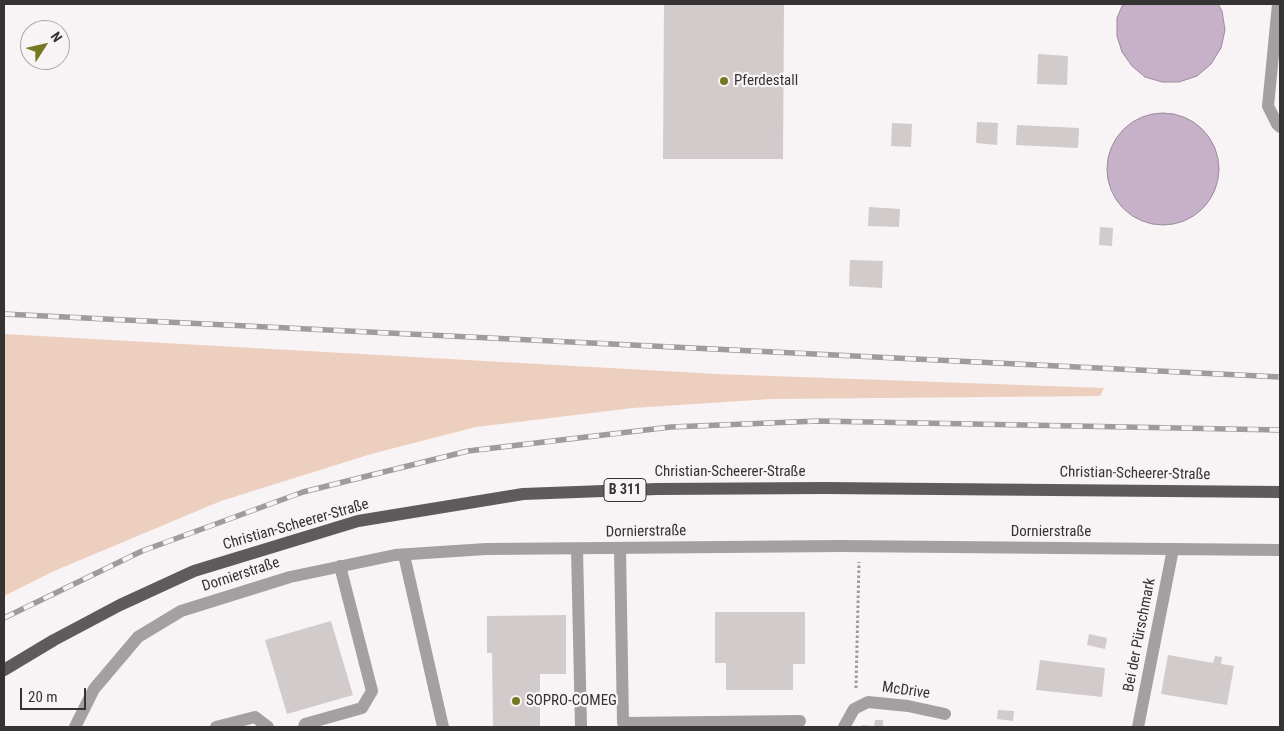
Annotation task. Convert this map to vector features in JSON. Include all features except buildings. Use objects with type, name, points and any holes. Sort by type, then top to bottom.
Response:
[{"type":"main road","name":"Christian-Scheerer-Straße","points":[[4,670],[54,640],[120,605],[194,572],[358,521],[523,494],[657,489],[815,488],[1280,492]]},
{"type":"street","points":[[1278,4],[1268,106],[1280,127]]},
{"type":"street","name":"Dornierstraße","points":[[75,727],[94,689],[138,637],[181,611],[290,577],[404,554],[486,550],[859,546],[1280,550]]},
{"type":"street","points":[[577,549],[581,727]]},
{"type":"street","points":[[620,549],[623,723],[800,721]]},
{"type":"street","name":"Bei der Pürschmark","points":[[1138,727],[1173,549]]},
{"type":"street","points":[[404,554],[443,727]]},
{"type":"street","points":[[304,727],[305,724],[362,708],[372,691],[340,566]]},
{"type":"street","name":"McDrive","points":[[844,727],[854,710],[868,702],[908,706],[945,714]]},
{"type":"street","points":[[216,727],[255,717],[268,727]]},
{"type":"path","points":[[856,683],[859,546]]},
{"type":"shaded area","points":[[1123,4],[1218,4],[1222,11],[1225,30],[1221,48],[1211,64],[1197,76],[1179,82],[1162,82],[1145,77],[1132,66],[1122,52],[1117,36],[1117,18]]},
{"type":"shaded area","points":[[1163,113],[1184,117],[1202,130],[1215,148],[1219,169],[1215,190],[1202,208],[1184,221],[1163,225],[1142,221],[1124,208],[1111,190],[1107,169],[1111,148],[1124,130],[1142,117]]},
{"type":"shaded area","points":[[4,334],[717,374],[1104,388],[1100,396],[771,399],[633,408],[476,427],[371,454],[221,501],[54,571],[4,596]]},
{"type":"railway","points":[[4,314],[1280,377]]},
{"type":"railway","points":[[4,618],[142,551],[303,492],[468,451],[671,427],[818,421],[1280,430]]},
{"type":"place","name":"Pferdestall","points":[[724,81]]},
{"type":"place","name":"SOPRO-COMEG","points":[[516,701]]}]
